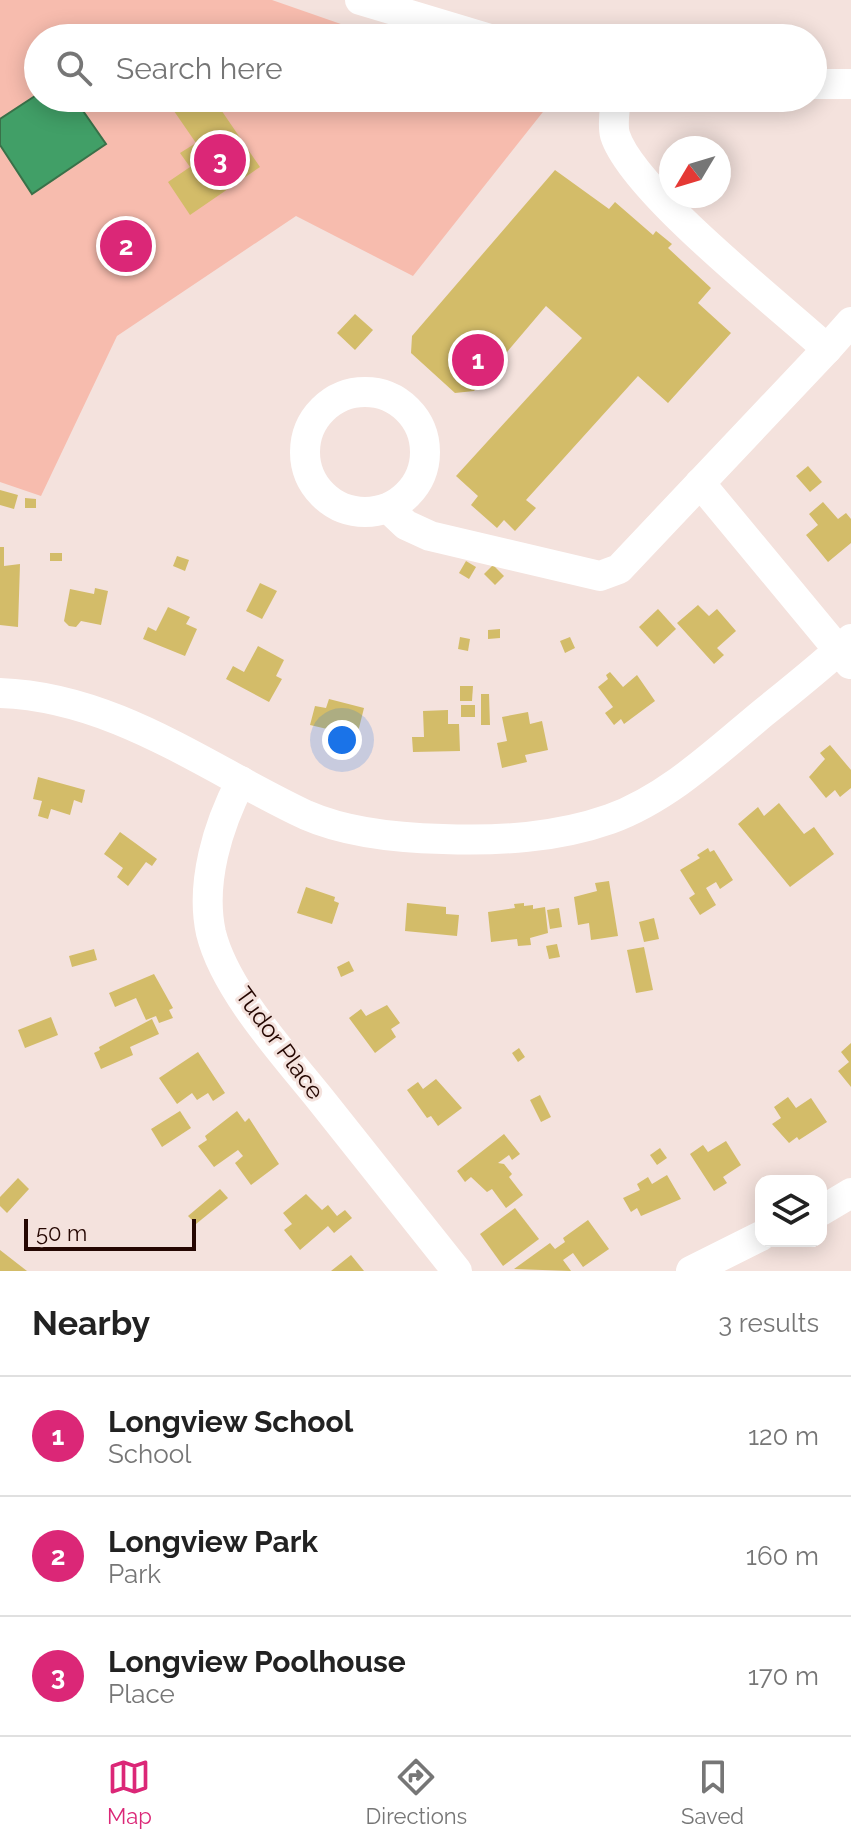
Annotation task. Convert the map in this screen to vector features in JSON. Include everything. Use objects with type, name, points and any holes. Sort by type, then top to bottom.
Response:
[{"type":"street","points":[[360,0],[440,24]]},
{"type":"street","points":[[827,84],[851,84]]},
{"type":"street","points":[[615,112],[614,133],[627,160],[647,185],[827,349]]},
{"type":"street","points":[[388,508],[406,525],[430,536],[600,576],[619,569],[851,322]]},
{"type":"street","points":[[370,391],[390,396],[407,407],[419,423],[425,443],[422,472],[405,497],[388,508],[369,513],[349,510],[324,495],[308,470],[304,451],[308,431],[317,414],[332,400],[350,392],[370,391]]},
{"type":"street","points":[[0,693],[53,699],[109,716],[164,738],[309,816],[376,833],[423,839],[508,840],[575,829],[612,818],[678,782],[847,651],[700,483]]},
{"type":"street","name":"Tudor Place","points":[[241,781],[216,840],[210,886],[211,933],[223,961],[242,996],[284,1053],[457,1271]]},
{"type":"street","points":[[827,1207],[851,1193]]},
{"type":"street","points":[[691,1271],[755,1239]]},
{"type":"shaded area","points":[[0,0],[272,0],[341,24],[24,24],[24,112],[543,112],[413,276],[296,216],[117,336],[41,496],[0,482]]},
{"type":"shaded area","points":[[24,103],[24,112],[84,112],[106,144],[32,194],[0,145],[0,119]]},
{"type":"building","points":[[175,112],[223,112],[260,167],[190,215],[168,182],[190,167],[180,153],[196,143]]},
{"type":"building","points":[[555,170],[609,209],[615,202],[653,235],[656,231],[672,244],[668,248],[711,288],[698,303],[731,333],[668,403],[638,376],[526,500],[536,508],[515,531],[504,520],[497,528],[471,505],[478,496],[456,476],[582,338],[546,306],[474,391],[455,393],[411,353],[412,336]]},
{"type":"building","points":[[355,314],[373,330],[355,350],[337,333]]},
{"type":"building","points":[[808,466],[822,482],[810,492],[796,476]]},
{"type":"building","points":[[0,490],[18,495],[14,509],[0,505]]},
{"type":"building","points":[[25,498],[36,499],[36,508],[25,508]]},
{"type":"building","points":[[823,502],[838,519],[846,513],[851,519],[851,543],[828,562],[806,535],[818,525],[809,514]]},
{"type":"building","points":[[0,547],[4,547],[4,566],[20,564],[18,627],[0,625]]},
{"type":"building","points":[[50,553],[62,553],[62,561],[50,561]]},
{"type":"building","points":[[177,556],[189,560],[185,571],[173,566]]},
{"type":"building","points":[[466,561],[476,567],[469,579],[459,573]]},
{"type":"building","points":[[493,565],[504,576],[495,585],[484,574]]},
{"type":"building","points":[[260,583],[277,591],[262,619],[246,611]]},
{"type":"building","points":[[95,588],[108,591],[101,625],[81,621],[76,627],[69,626],[64,621],[70,589],[94,594]]},
{"type":"building","points":[[698,605],[709,616],[717,609],[736,631],[717,648],[724,655],[714,664],[677,623]]},
{"type":"building","points":[[168,607],[190,617],[186,624],[197,629],[185,656],[143,639],[148,627],[156,631]]},
{"type":"building","points":[[658,609],[676,629],[657,647],[639,627]]},
{"type":"building","points":[[500,629],[500,638],[488,639],[488,630]]},
{"type":"building","points":[[460,637],[470,639],[468,651],[458,649]]},
{"type":"building","points":[[570,637],[575,648],[565,653],[560,641]]},
{"type":"building","points":[[258,646],[284,660],[276,676],[282,679],[269,702],[226,679],[233,666],[244,672]]},
{"type":"building","points":[[610,672],[623,687],[637,675],[655,701],[624,724],[621,719],[614,725],[605,713],[613,707],[598,687],[608,679],[606,675]]},
{"type":"building","points":[[460,686],[473,686],[472,701],[460,701]]},
{"type":"building","points":[[481,694],[489,694],[490,725],[481,725]]},
{"type":"building","points":[[329,699],[364,708],[357,736],[310,725],[315,706],[326,708]]},
{"type":"building","points":[[461,705],[475,705],[475,717],[461,717]]},
{"type":"building","points":[[448,710],[448,724],[459,724],[460,751],[413,752],[412,737],[424,737],[423,711]]},
{"type":"building","points":[[528,712],[530,724],[542,721],[548,750],[525,755],[527,762],[502,768],[497,743],[507,741],[502,717]]},
{"type":"building","points":[[830,745],[851,770],[851,788],[840,797],[835,790],[826,798],[809,777],[825,759],[820,753]]},
{"type":"building","points":[[38,777],[85,790],[82,803],[74,800],[70,815],[51,809],[48,819],[38,816],[42,801],[33,799]]},
{"type":"building","points":[[779,803],[804,834],[814,827],[834,854],[790,887],[738,824],[758,807],[764,816]]},
{"type":"building","points":[[120,832],[157,859],[152,866],[146,862],[128,886],[117,877],[123,868],[104,854]]},
{"type":"building","points":[[708,848],[710,852],[714,850],[733,880],[720,889],[716,882],[706,888],[716,905],[700,915],[689,898],[695,894],[680,870],[700,858],[697,855]]},
{"type":"building","points":[[609,881],[618,936],[591,940],[589,923],[578,925],[574,897],[597,891],[595,883]]},
{"type":"building","points":[[306,887],[335,897],[334,901],[339,903],[332,924],[297,913]]},
{"type":"building","points":[[407,903],[446,907],[446,914],[459,915],[457,936],[405,931]]},
{"type":"building","points":[[524,903],[524,906],[533,905],[533,909],[545,907],[548,933],[530,938],[531,945],[518,946],[517,939],[491,942],[488,912],[515,908],[514,904]]},
{"type":"building","points":[[559,908],[562,927],[550,929],[547,910]]},
{"type":"building","points":[[654,918],[659,939],[644,942],[639,922]]},
{"type":"building","points":[[557,944],[560,957],[549,959],[546,946]]},
{"type":"building","points":[[644,947],[653,990],[636,993],[627,950]]},
{"type":"building","points":[[94,949],[97,960],[72,967],[69,956]]},
{"type":"building","points":[[349,961],[354,971],[341,977],[337,967]]},
{"type":"building","points":[[154,974],[173,1008],[169,1010],[173,1018],[159,1023],[156,1016],[146,1020],[136,998],[115,1007],[109,993]]},
{"type":"building","points":[[387,1005],[400,1023],[391,1029],[396,1037],[375,1053],[349,1018],[361,1009],[366,1016]]},
{"type":"building","points":[[51,1017],[58,1035],[25,1048],[18,1030]]},
{"type":"building","points":[[152,1019],[159,1034],[130,1047],[133,1055],[101,1069],[94,1053],[100,1050],[99,1047]]},
{"type":"building","points":[[851,1043],[851,1087],[838,1071],[849,1062],[841,1052]]},
{"type":"building","points":[[519,1048],[525,1057],[518,1062],[512,1053]]},
{"type":"building","points":[[198,1052],[225,1093],[213,1101],[208,1093],[197,1100],[192,1093],[177,1104],[159,1078]]},
{"type":"building","points":[[436,1079],[462,1108],[438,1126],[431,1116],[427,1118],[407,1090],[418,1082],[423,1089]]},
{"type":"building","points":[[540,1095],[551,1117],[541,1122],[530,1100]]},
{"type":"building","points":[[788,1097],[796,1108],[811,1098],[827,1122],[789,1143],[772,1124],[781,1118],[774,1107]]},
{"type":"building","points":[[180,1111],[191,1128],[162,1147],[151,1129]]},
{"type":"building","points":[[237,1111],[245,1122],[249,1118],[279,1164],[251,1185],[235,1163],[243,1156],[238,1150],[214,1167],[198,1146],[207,1140],[205,1136]]},
{"type":"building","points":[[504,1134],[520,1154],[512,1160],[509,1155],[498,1163],[504,1164],[512,1174],[509,1177],[523,1195],[506,1208],[492,1189],[487,1192],[471,1177],[465,1182],[457,1171]]},
{"type":"building","points":[[726,1141],[741,1165],[723,1177],[727,1183],[714,1191],[690,1154],[703,1145],[708,1152]]},
{"type":"building","points":[[660,1148],[667,1158],[657,1165],[650,1155]]},
{"type":"building","points":[[667,1175],[681,1199],[641,1216],[637,1208],[631,1212],[623,1198],[640,1190],[637,1184],[648,1177],[652,1184]]},
{"type":"building","points":[[18,1178],[29,1189],[7,1213],[0,1206],[0,1197]]},
{"type":"building","points":[[220,1189],[228,1198],[196,1224],[188,1216]]},
{"type":"building","points":[[306,1194],[322,1210],[328,1205],[337,1216],[345,1210],[352,1218],[334,1233],[328,1226],[300,1250],[284,1230],[292,1224],[283,1213]]},
{"type":"building","points":[[515,1208],[539,1239],[503,1266],[480,1234]]},
{"type":"building","points":[[588,1220],[609,1249],[583,1267],[573,1253],[563,1260],[571,1271],[514,1269],[550,1243],[555,1249],[565,1242],[563,1238]]},
{"type":"building","points":[[0,1250],[27,1271],[0,1271]]},
{"type":"building","points":[[351,1255],[364,1271],[331,1271]]},
{"type":"place","name":"Longview Poolhouse","points":[[220,160]]},
{"type":"place","name":"Longview Park","points":[[126,246]]},
{"type":"place","name":"Longview School","points":[[478,360]]}]
